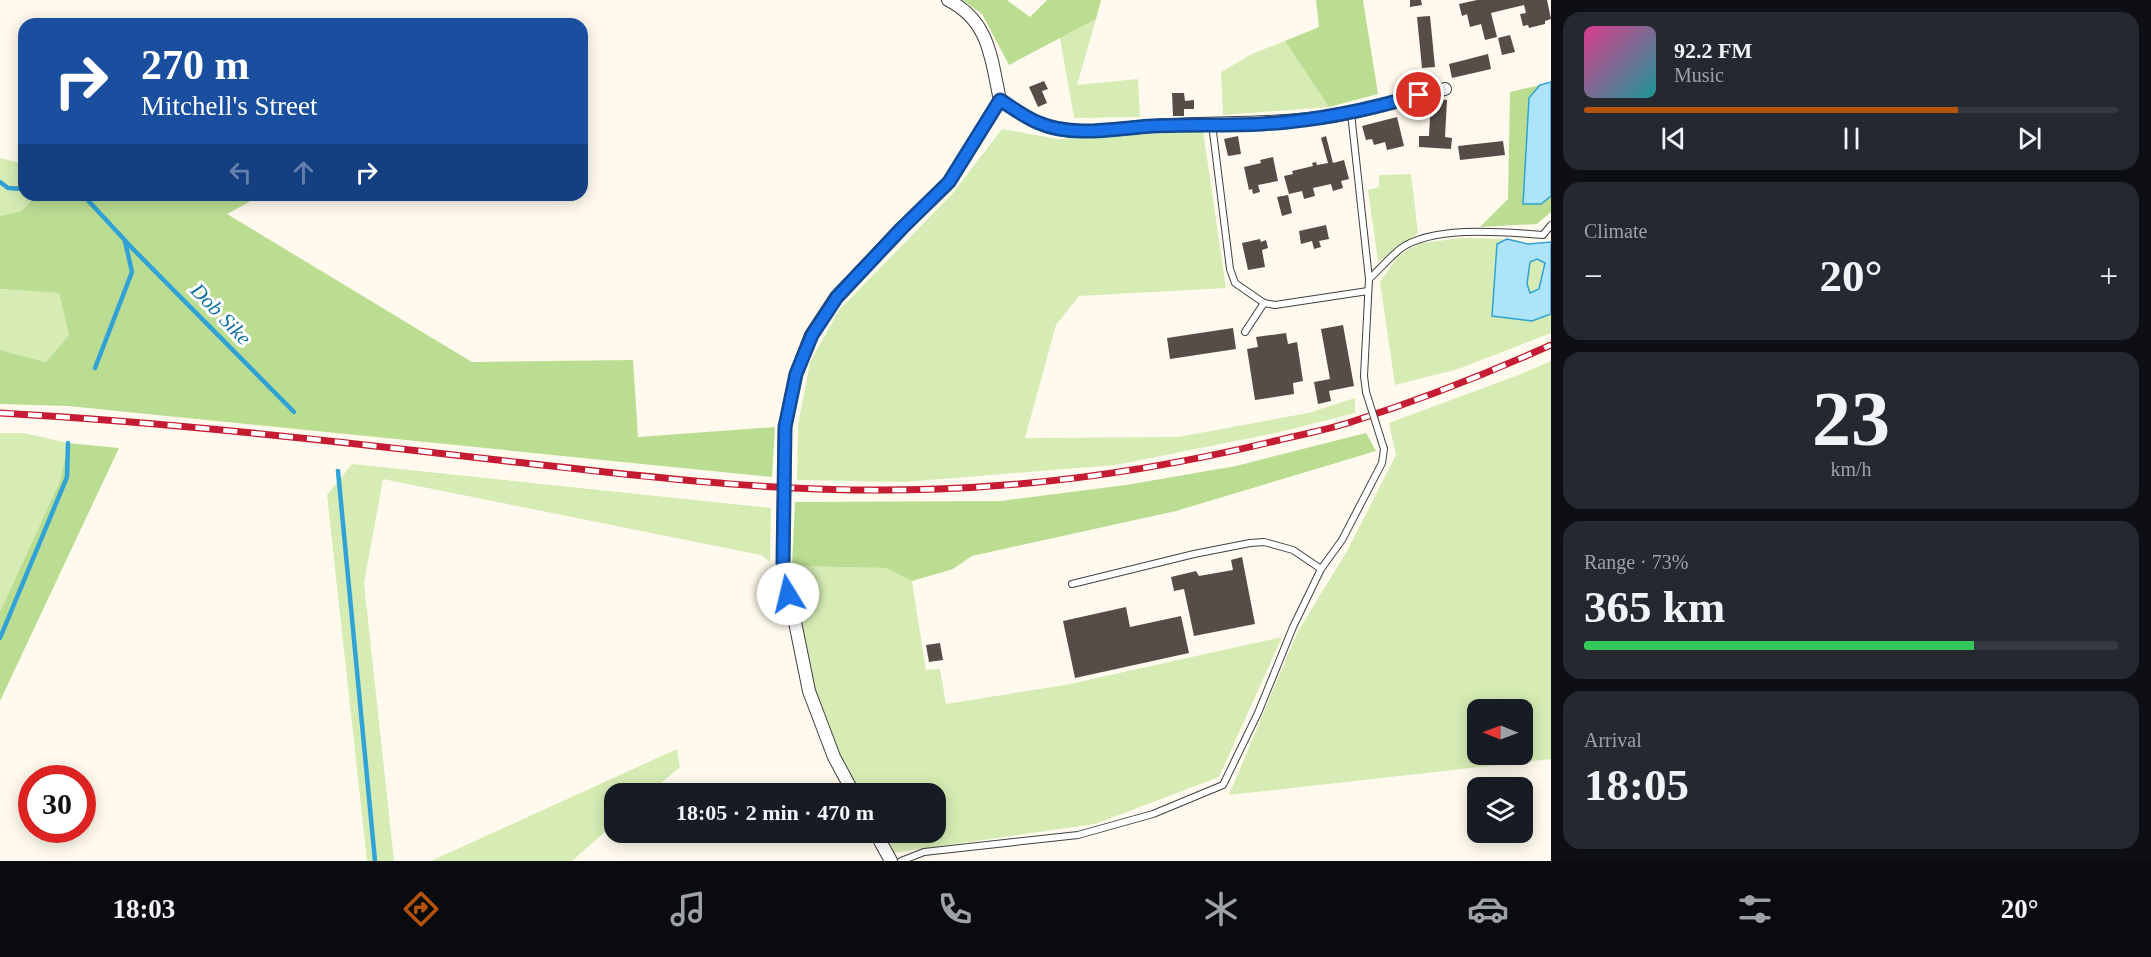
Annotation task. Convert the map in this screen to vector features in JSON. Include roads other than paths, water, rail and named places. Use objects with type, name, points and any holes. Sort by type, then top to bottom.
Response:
[{"type":"street","points":[[848,783],[834,757],[809,691],[783,563],[785,427],[796,374],[812,335],[824,316],[837,297],[949,182],[1000,100],[990,52],[983,35],[970,14],[948,0]]},
{"type":"street","points":[[1000,100],[1040,124],[1070,130],[1263,124],[1351,113],[1445,89]]},
{"type":"street","points":[[881,843],[891,861]]},
{"type":"lane","points":[[901,861],[924,852],[1078,835],[1153,814],[1223,785],[1258,713],[1293,627],[1322,569],[1342,540],[1382,464],[1384,449],[1366,392],[1364,376],[1369,279],[1351,113]]},
{"type":"lane","points":[[1212,124],[1230,269],[1235,283],[1264,303],[1275,305],[1368,291]]},
{"type":"lane","points":[[1369,279],[1400,249],[1422,237],[1480,232],[1543,235],[1551,225]]},
{"type":"lane","points":[[1245,332],[1264,303]]},
{"type":"lane","points":[[1072,585],[1194,554],[1264,542],[1293,550],[1322,569]]},
{"type":"water","points":[[1551,82],[1551,196],[1541,204],[1523,204],[1529,98],[1540,85]]},
{"type":"water","points":[[1507,239],[1528,244],[1551,242],[1551,314],[1532,321],[1492,316],[1497,244]],"holes":[[[1537,259],[1545,263],[1539,289],[1530,293],[1527,284],[1530,262]]]},
{"type":"waterway","name":"Dob Sike","points":[[0,182],[8,188],[18,189]]},
{"type":"waterway","name":"Dob Sike","points":[[89,201],[294,412]]},
{"type":"waterway","name":"Dob Sike","points":[[95,368],[132,272],[125,241]]},
{"type":"waterway","name":"Dob Sike","points":[[0,638],[67,477],[68,443]]},
{"type":"waterway","points":[[338,471],[375,861]]},
{"type":"railway","points":[[0,413],[244,432],[713,483],[826,489],[938,489],[1023,484],[1108,474],[1233,451],[1351,422],[1427,396],[1551,345]]}]
